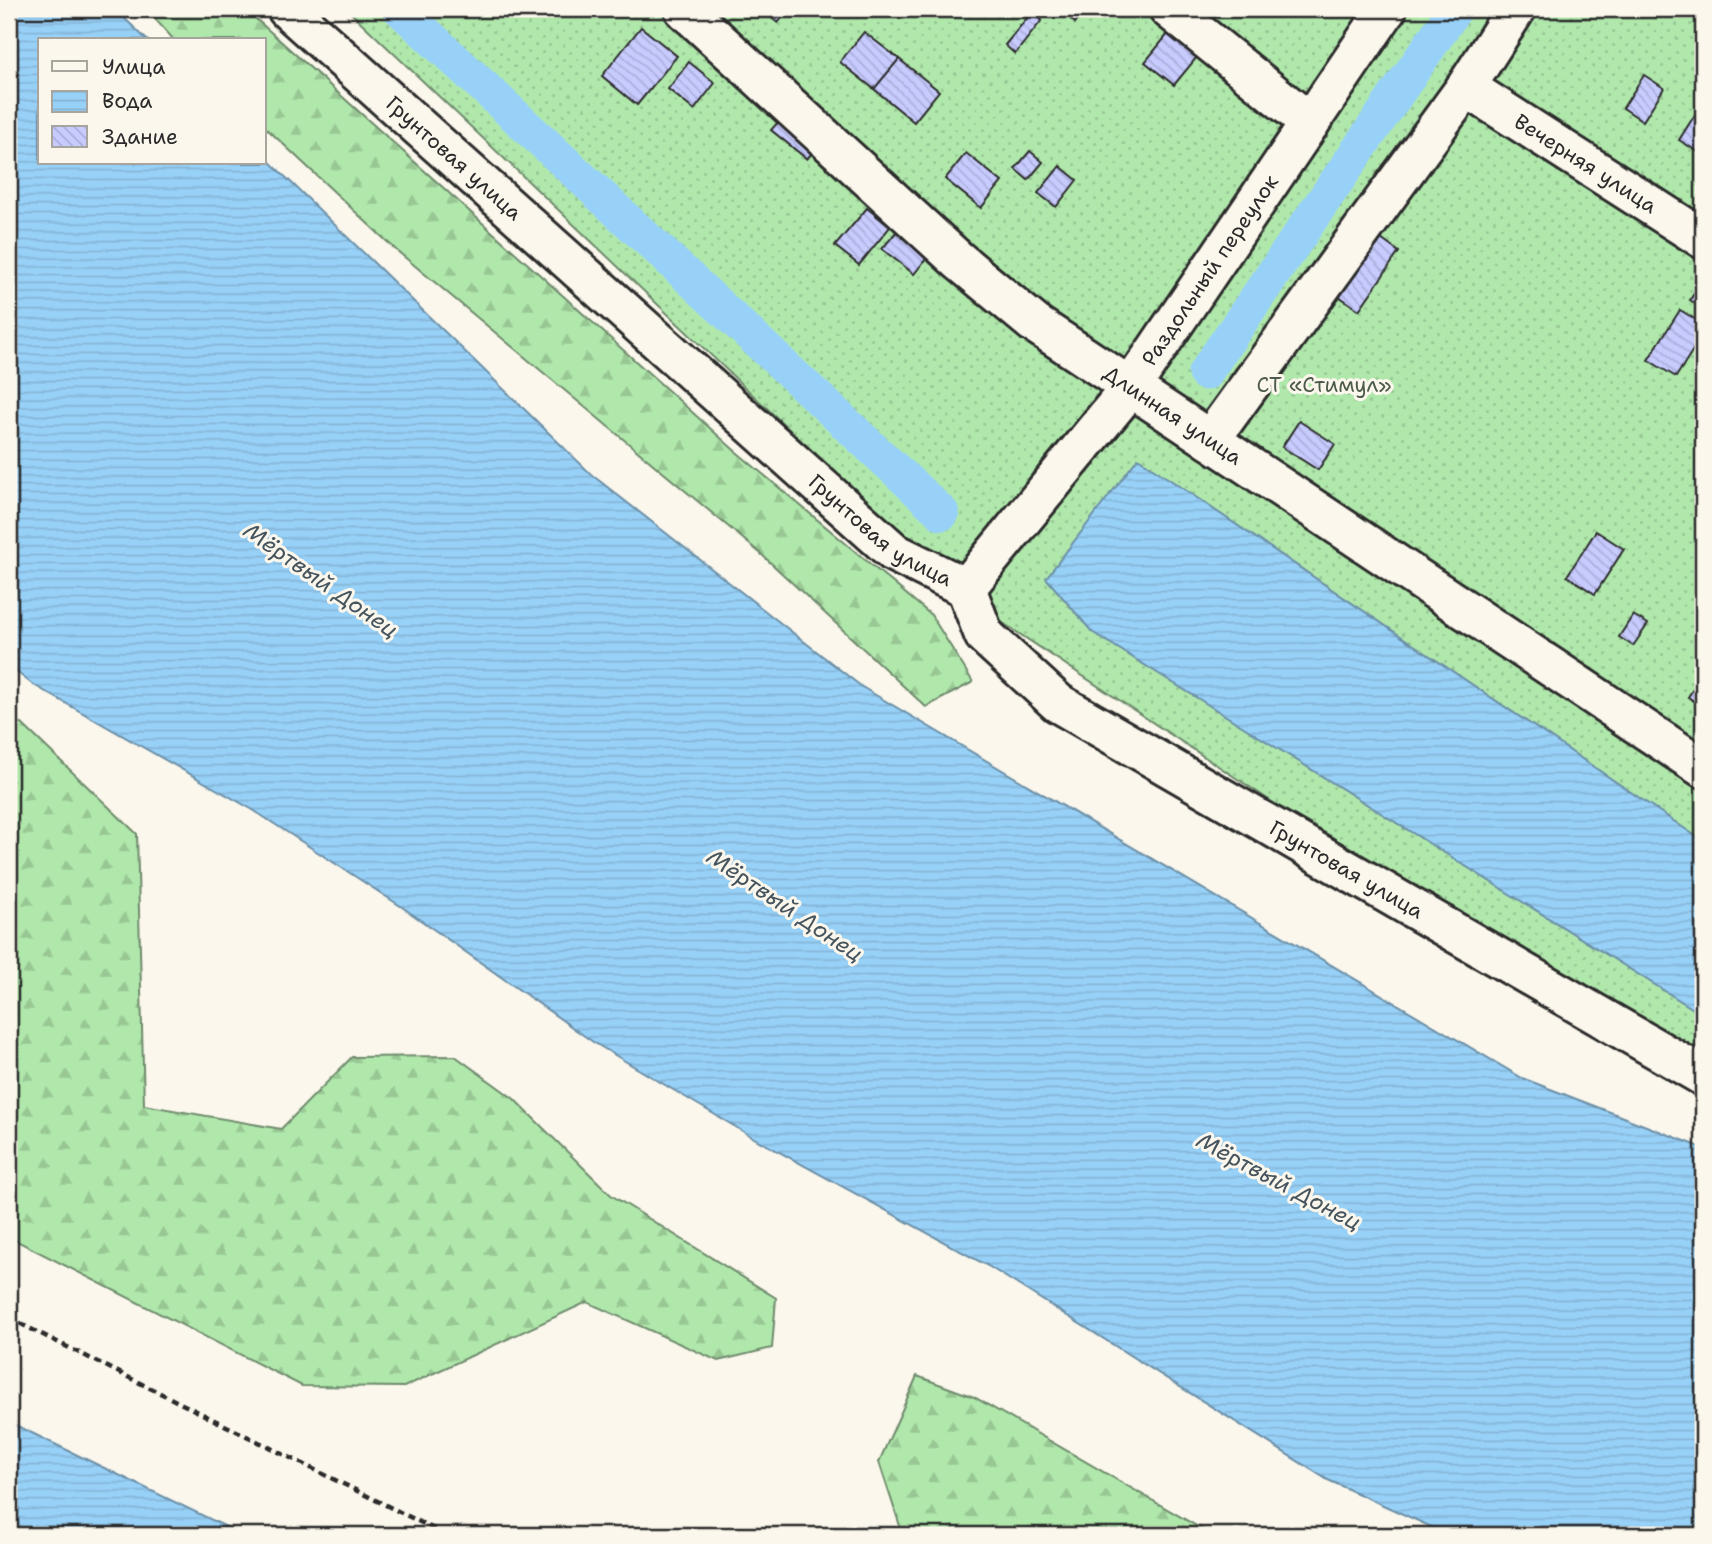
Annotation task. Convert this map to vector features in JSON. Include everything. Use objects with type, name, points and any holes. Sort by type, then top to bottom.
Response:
[{"type":"street","name":"Грунтовая улица","points":[[288,9],[895,553],[966,588],[984,635],[1058,703],[1703,1076]]},
{"type":"street","name":"Длинная улица","points":[[684,9],[958,260],[1034,323],[1703,768]]},
{"type":"street","points":[[1169,9],[1310,123]]},
{"type":"street","name":"Раздольный переулок","points":[[966,588],[1131,387],[1387,9]]},
{"type":"street","points":[[1210,440],[1466,88],[1516,9]]},
{"type":"street","name":"Вечерняя улица","points":[[1466,88],[1703,239]]},
{"type":"path","points":[[9,1318],[446,1535]]},
{"type":"green space","points":[[146,9],[245,9],[733,449],[931,615],[973,682],[926,707],[760,553],[396,250],[266,128],[266,38],[172,38]]},
{"type":"green space","name":"СТ «Стимул»","points":[[347,9],[1703,9],[1703,1053],[1561,994],[1000,621],[896,531]]},
{"type":"green space","points":[[9,721],[22,724],[137,834],[144,1105],[281,1129],[352,1057],[455,1056],[513,1098],[611,1195],[776,1298],[772,1348],[718,1361],[587,1302],[404,1387],[302,1386],[9,1237]]},
{"type":"green space","points":[[917,1376],[974,1397],[1212,1535],[903,1535],[879,1462]]},
{"type":"water","name":"Мёртвый Донец","points":[[9,9],[115,9],[145,38],[38,38],[38,164],[266,164],[266,158],[592,475],[862,687],[1522,1078],[1703,1148],[1703,1535],[1449,1535],[1328,1480],[988,1266],[759,1141],[593,1042],[402,907],[253,810],[32,684],[9,666]]},
{"type":"water","points":[[1138,458],[1703,841],[1703,1015],[1092,632],[1046,578]]},
{"type":"water","points":[[9,1422],[243,1535],[9,1535]]},
{"type":"building","points":[[760,9],[789,9],[778,23]]},
{"type":"building","points":[[1060,9],[1089,9],[1075,23]]},
{"type":"building","points":[[1032,12],[1042,20],[1015,54],[1005,45]]},
{"type":"building","points":[[641,27],[677,56],[637,105],[602,76]]},
{"type":"building","points":[[864,32],[899,59],[874,89],[840,62]]},
{"type":"building","points":[[1168,34],[1197,57],[1174,85],[1145,62]]},
{"type":"building","points":[[899,59],[939,91],[914,122],[874,89]]},
{"type":"building","points":[[689,62],[715,83],[694,110],[668,89]]},
{"type":"building","points":[[1644,75],[1664,88],[1643,121],[1623,108]]},
{"type":"building","points":[[1703,102],[1703,155],[1679,140]]},
{"type":"building","points":[[785,114],[821,142],[807,159],[771,130]]},
{"type":"building","points":[[1030,151],[1043,162],[1028,180],[1015,169]]},
{"type":"building","points":[[966,153],[1002,182],[981,208],[945,179]]},
{"type":"building","points":[[1060,166],[1077,180],[1056,207],[1038,193]]},
{"type":"building","points":[[867,208],[890,227],[859,265],[835,246]]},
{"type":"building","points":[[902,225],[933,250],[914,274],[882,249]]},
{"type":"building","points":[[1374,234],[1399,252],[1359,310],[1333,292]]},
{"type":"building","points":[[1703,279],[1703,309],[1690,300]]},
{"type":"building","points":[[1680,310],[1703,324],[1703,334],[1676,377],[1648,360]]},
{"type":"building","points":[[1299,421],[1335,444],[1318,470],[1282,447]]},
{"type":"building","points":[[1596,531],[1624,549],[1595,594],[1567,576]]},
{"type":"building","points":[[1633,615],[1648,624],[1633,646],[1619,637]]},
{"type":"building","points":[[1703,673],[1703,707],[1688,697]]},
{"type":"waterway","points":[[400,9],[942,513]]},
{"type":"waterway","points":[[1205,373],[1455,9]]}]
